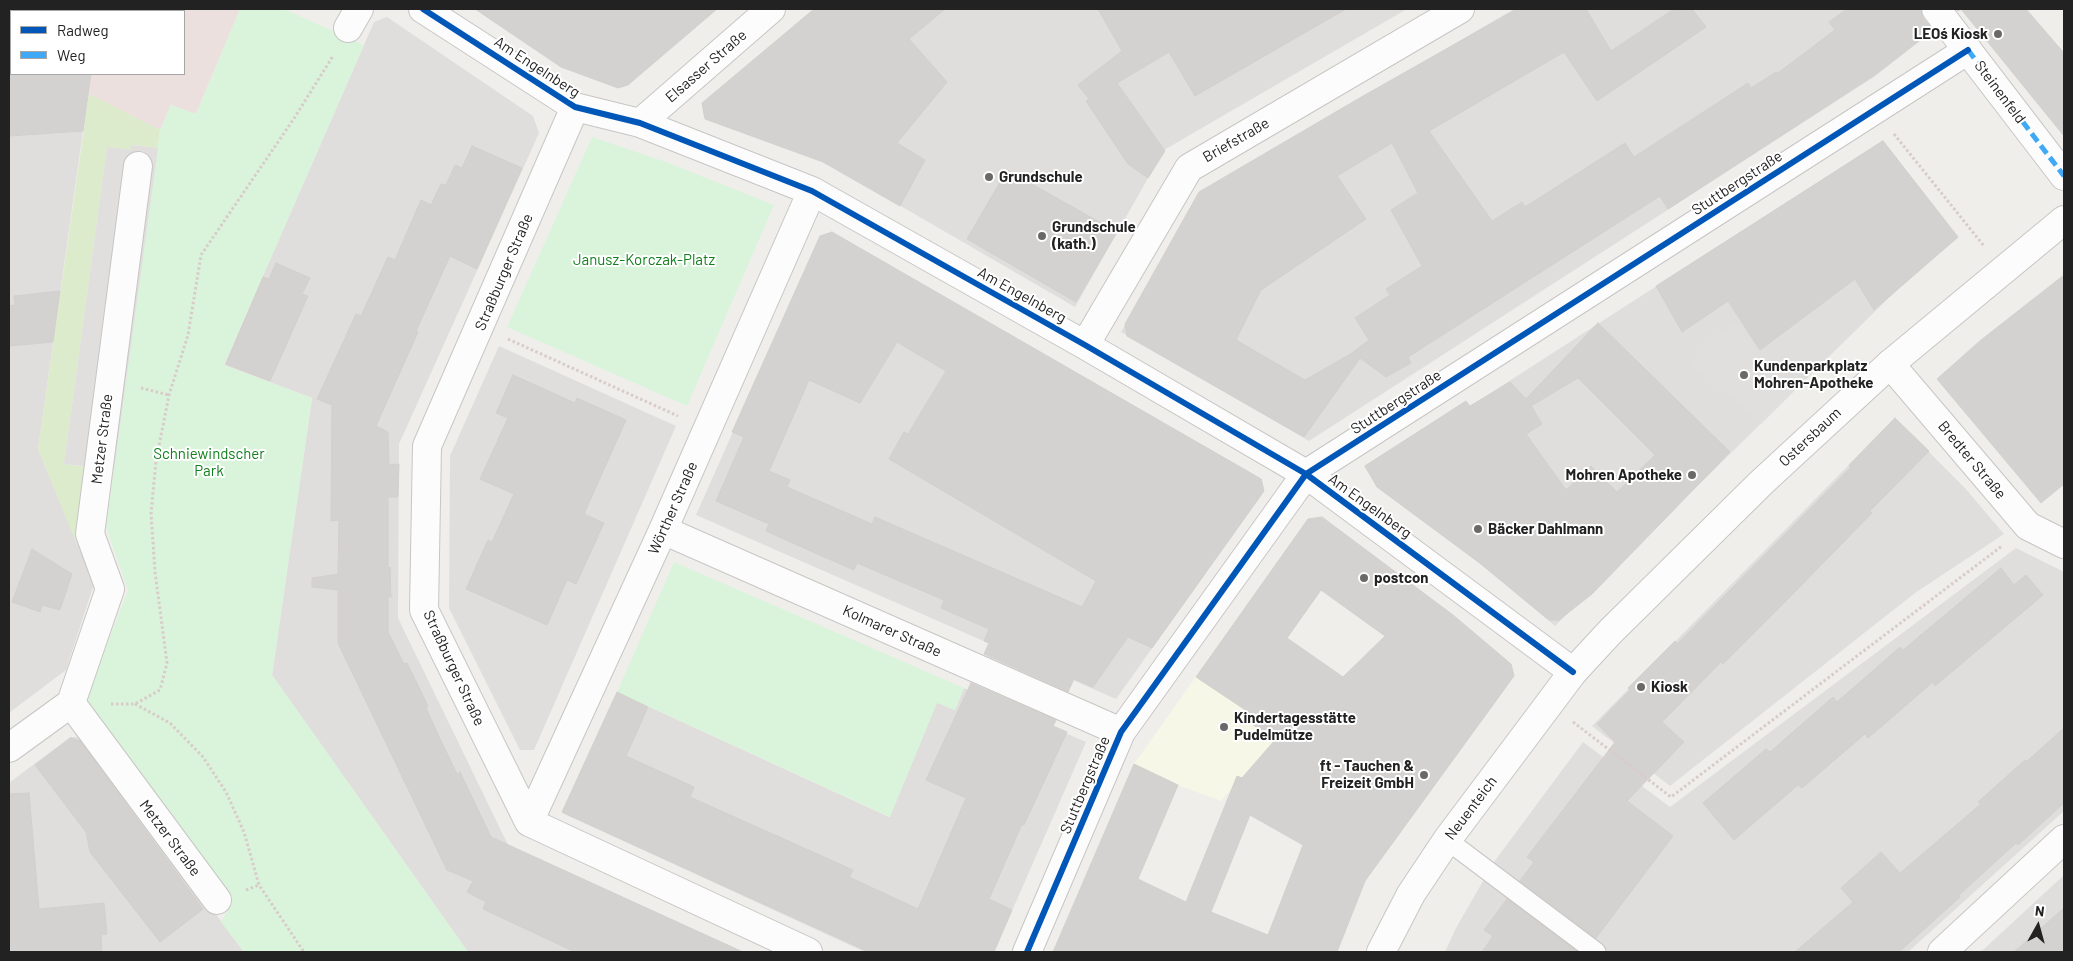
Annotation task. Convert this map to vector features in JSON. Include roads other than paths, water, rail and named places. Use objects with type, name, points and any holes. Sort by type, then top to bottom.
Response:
[{"type":"street","name":"Am Engelnberg","points":[[423,9],[575,107],[640,123],[812,191],[1085,345],[1306,474],[1572,672]]},
{"type":"street","name":"Elsasser Straße","points":[[640,123],[771,9]]},
{"type":"street","name":"Briefstraße","points":[[1085,345],[1189,168],[1460,9]]},
{"type":"street","name":"Steinenfeld","points":[[1936,9],[2064,176]]},
{"type":"street","name":"Stuttbergstraße","points":[[1027,952],[1121,732],[1306,474],[1968,50]]},
{"type":"street","name":"Straßburger Straße","points":[[529,822],[424,610],[427,446],[575,107]]},
{"type":"street","name":"Metzer Straße","points":[[138,166],[90,534],[110,588],[70,703],[217,900]]},
{"type":"street","name":"Wörther Straße","points":[[529,822],[664,530],[812,191]]},
{"type":"street","name":"Ostersbaum","points":[[1572,672],[1762,482],[1890,364],[2064,220]]},
{"type":"street","name":"Bredter Straße","points":[[1890,364],[2028,526],[2064,544]]},
{"type":"street","name":"Kolmarer Straße","points":[[664,530],[1121,732]]},
{"type":"street","name":"Neuenteich","points":[[1381,952],[1411,894],[1447,840],[1572,672]]},
{"type":"street","points":[[9,748],[70,703]]},
{"type":"street","points":[[529,822],[808,952]]},
{"type":"street","points":[[1942,952],[2064,839]]},
{"type":"lane","points":[[1447,840],[1596,952]]},
{"type":"place","name":"LEOś Kiosk","points":[[1998,34]]},
{"type":"place","name":"Grundschule","points":[[989,177]]},
{"type":"place","name":"Grundschule (kath.)","points":[[1042,236]]},
{"type":"place","name":"Kundenparkplatz Mohren-Apotheke","points":[[1744,375]]},
{"type":"place","name":"Mohren Apotheke","points":[[1692,475]]},
{"type":"place","name":"Bäcker Dahlmann","points":[[1478,529]]},
{"type":"place","name":"postcon","points":[[1364,578]]},
{"type":"place","name":"Kiosk","points":[[1641,687]]},
{"type":"place","name":"Kindertagesstätte Pudelmütze","points":[[1224,727]]},
{"type":"place","name":"ft - Tauchen & Freizeit GmbH","points":[[1424,775]]},
{"type":"park label","name":"Janusz-Korczak-Platz","points":[[644,260]]},
{"type":"park label","name":"Schniewindscher Park","points":[[209,462]]}]
